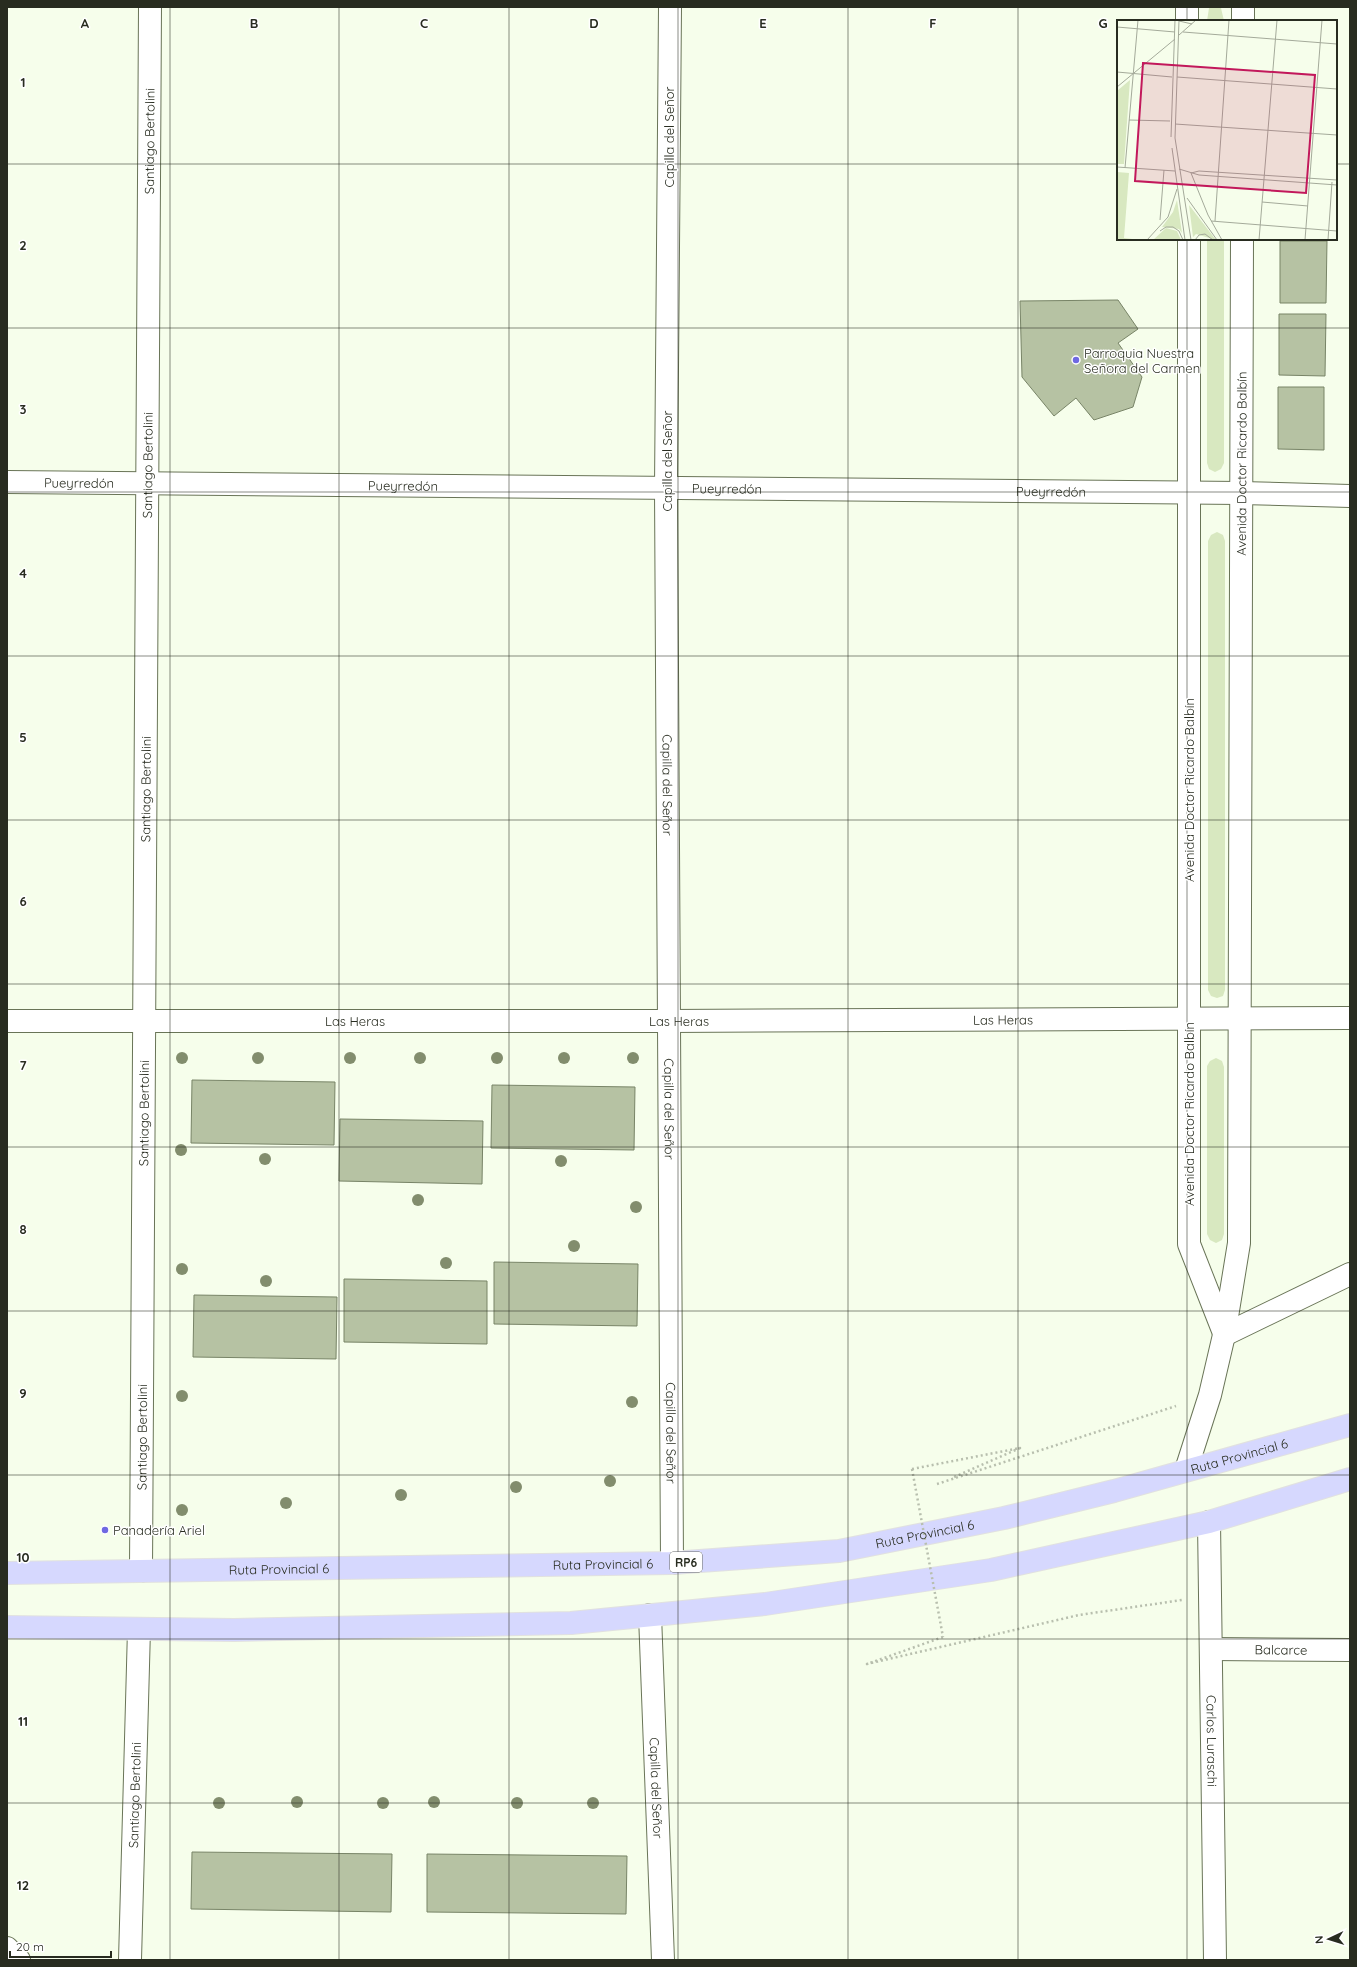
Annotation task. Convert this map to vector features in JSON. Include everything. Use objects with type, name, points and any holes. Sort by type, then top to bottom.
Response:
[{"type":"highway","name":"Ruta Provincial 6","points":[[7,1574],[672,1563],[839,1551],[1004,1518],[1350,1425]]},
{"type":"highway","points":[[7,1627],[241,1630],[571,1623],[765,1604],[991,1570],[1210,1522],[1350,1479]]},
{"type":"street","name":"Santiago Bertolini","points":[[141,1571],[150,7]]},
{"type":"street","name":"Capilla del Señor","points":[[670,7],[666,488],[672,1563]]},
{"type":"street","points":[[1187,7],[1187,20]]},
{"type":"street","points":[[1243,7],[1243,20]]},
{"type":"street","name":"Avenida Doctor Ricardo Balbín","points":[[1189,240],[1188,492],[1190,1244],[1224,1334]]},
{"type":"street","name":"Avenida Doctor Ricardo Balbín","points":[[1186,1470],[1210,1395],[1224,1334],[1239,1243],[1242,240]]},
{"type":"street","name":"Pueyrredón","points":[[7,482],[1188,492],[1350,496]]},
{"type":"street","name":"Las Heras","points":[[7,1021],[669,1021],[1350,1018]]},
{"type":"street","points":[[1224,1334],[1350,1274]]},
{"type":"street","name":"Carlos Luraschi","points":[[1210,1522],[1215,1960]]},
{"type":"street","name":"Capilla del Señor","points":[[650,1615],[663,1960]]},
{"type":"street","name":"Santiago Bertolini","points":[[130,1960],[139,1629]]},
{"type":"street","name":"Balcarce","points":[[1212,1649],[1350,1650]]},
{"type":"street","points":[[7,1948],[19,1960]]},
{"type":"path","points":[[1210,1395],[937,1484],[1020,1448],[912,1469],[943,1637],[867,1664],[1079,1615],[1211,1596]]},
{"type":"green space","points":[[1209,8],[1221,8],[1224,20],[1207,20]]},
{"type":"green space","points":[[1207,240],[1224,240],[1224,463],[1221,469],[1215,472],[1209,469],[1207,463]]},
{"type":"green space","points":[[1217,532],[1223,535],[1225,541],[1225,990],[1223,996],[1217,998],[1211,996],[1208,990],[1208,541],[1211,535]]},
{"type":"green space","points":[[1216,1058],[1222,1061],[1224,1067],[1224,1234],[1222,1240],[1216,1243],[1210,1240],[1207,1234],[1207,1066],[1210,1061]]},
{"type":"building","points":[[1280,241],[1327,241],[1326,303],[1280,303]]},
{"type":"building","name":"Parroquia Nuestra Señora del Carmen","points":[[1118,300],[1138,329],[1118,343],[1142,377],[1133,407],[1094,420],[1076,398],[1054,416],[1022,377],[1020,301]]},
{"type":"building","points":[[1279,314],[1326,314],[1325,376],[1279,375]]},
{"type":"building","points":[[1278,387],[1324,387],[1324,450],[1278,449]]},
{"type":"building","points":[[192,1080],[335,1082],[334,1145],[191,1143]]},
{"type":"building","points":[[492,1085],[635,1087],[634,1150],[491,1148]]},
{"type":"building","points":[[340,1119],[483,1121],[482,1184],[339,1181]]},
{"type":"building","points":[[494,1262],[638,1264],[637,1326],[494,1324]]},
{"type":"building","points":[[344,1279],[487,1281],[487,1344],[344,1342]]},
{"type":"building","points":[[194,1295],[337,1297],[336,1359],[193,1357]]},
{"type":"building","points":[[192,1852],[392,1854],[391,1912],[191,1909]]},
{"type":"building","points":[[427,1854],[627,1856],[626,1914],[427,1912]]},
{"type":"place","name":"Parroquia Nuestra Señora del Carmen","points":[[1076,360]]},
{"type":"place","name":"Panadería Ariel","points":[[105,1530]]}]
